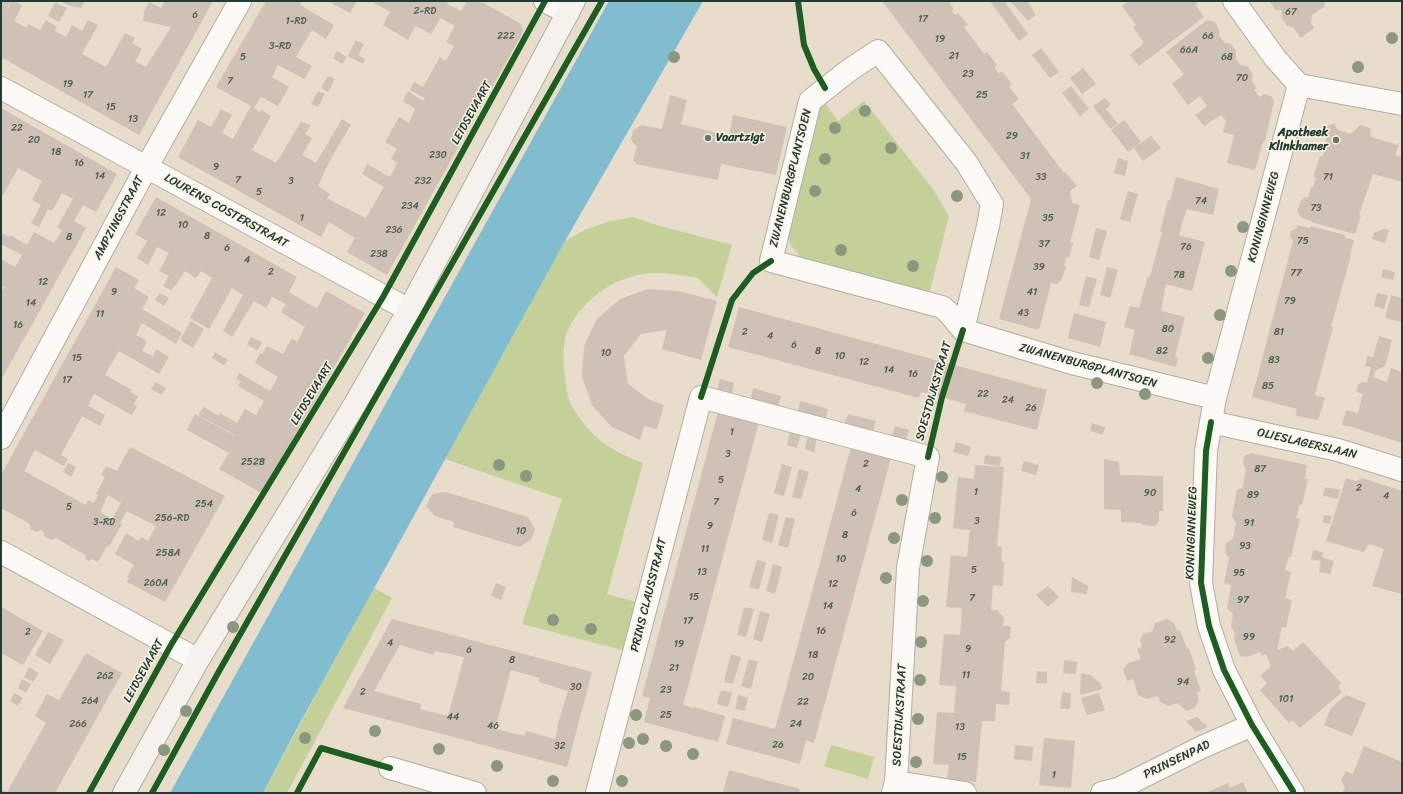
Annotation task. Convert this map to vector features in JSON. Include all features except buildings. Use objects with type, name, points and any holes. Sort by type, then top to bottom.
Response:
[{"type":"main road","points":[[124,793],[198,660],[355,404],[409,310],[571,7]]},
{"type":"street","name":"AMPZINGSTRAAT","points":[[1,438],[146,168],[240,1]]},
{"type":"street","points":[[545,1],[571,7]]},
{"type":"street","points":[[1234,1],[1275,58],[1299,85],[1402,104]]},
{"type":"street","name":"ZWANENBURGPLANTSOEN","points":[[963,330],[992,204],[966,162],[878,50],[810,101],[771,261],[942,307],[963,330],[1072,363],[1215,398]]},
{"type":"street","name":"KONINGINNEWEG","points":[[1294,792],[1252,725],[1224,670],[1209,626],[1201,583],[1206,451],[1215,398],[1299,85]]},
{"type":"street","name":"LOURENS COSTERSTRAAT","points":[[1,88],[409,310]]},
{"type":"street","name":"PRINS CLAUSSTRAAT","points":[[597,793],[701,397],[928,457]]},
{"type":"street","name":"OLIESLAGERSLAAN","points":[[1211,422],[1338,450],[1402,470]]},
{"type":"street","name":"SOESTDIJKSTRAAT","points":[[894,788],[908,568],[928,457]]},
{"type":"street","points":[[1,552],[198,660]]},
{"type":"street","name":"PRINSENPAD","points":[[1102,793],[1118,789],[1200,748],[1252,725]]},
{"type":"street","points":[[390,768],[475,793]]},
{"type":"street","points":[[894,788],[965,793]]},
{"type":"green space","points":[[864,101],[933,189],[949,216],[929,294],[803,260],[790,244],[786,228],[815,113],[825,103],[838,121]]},
{"type":"green space","points":[[632,217],[732,245],[717,297],[698,278],[664,273],[640,274],[614,283],[592,299],[582,308],[574,319],[566,335],[563,359],[568,397],[573,408],[587,428],[603,442],[621,454],[643,463],[607,594],[647,605],[634,653],[522,624],[562,499],[445,459],[565,241],[585,230],[607,222]]},
{"type":"green space","points":[[374,588],[392,598],[287,793],[263,793]]},
{"type":"green space","points":[[831,745],[874,757],[868,779],[824,766]]},
{"type":"water","points":[[609,1],[703,1],[565,241],[263,793],[170,793]]},
{"type":"cycle path","name":"LEIDSEVAART","points":[[89,793],[171,645],[383,297],[545,1]]},
{"type":"cycle path","points":[[152,793],[218,673],[602,1]]},
{"type":"cycle path","points":[[798,1],[804,45],[814,69],[825,88]]},
{"type":"cycle path","points":[[701,397],[732,300],[753,273],[771,261]]},
{"type":"cycle path","points":[[928,457],[942,397],[963,330]]},
{"type":"cycle path","points":[[1211,422],[1206,451],[1201,583],[1209,626],[1224,670],[1252,725],[1293,791]]},
{"type":"cycle path","points":[[297,793],[321,748],[390,768]]},
{"type":"place","name":"Vaartzigt","points":[[708,138]]},
{"type":"place","name":"Apotheek Klinkhamer","points":[[1336,140]]}]
